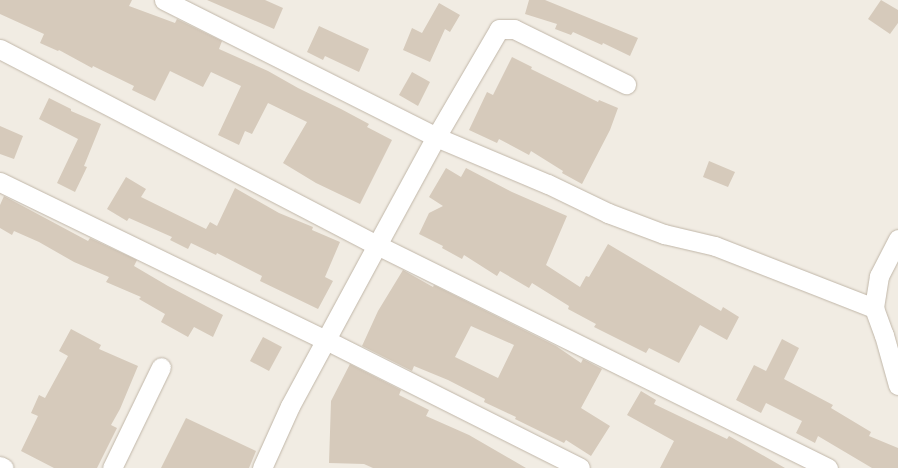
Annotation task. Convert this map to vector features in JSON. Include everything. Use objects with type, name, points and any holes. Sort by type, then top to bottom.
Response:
[{"type":"street","points":[[164,0],[436,137],[548,184],[608,213],[664,234],[715,246],[874,308]]},
{"type":"street","points":[[262,468],[290,406],[436,137],[499,29],[514,29],[626,84]]},
{"type":"street","points":[[0,49],[377,245],[828,468]]},
{"type":"street","points":[[0,182],[326,340],[554,462],[580,468]]},
{"type":"street","points":[[898,240],[879,276],[874,308],[884,336],[898,386]]},
{"type":"street","points":[[112,468],[161,367]]},
{"type":"street","points":[[0,466],[4,468]]},
{"type":"building","points":[[0,0],[132,0],[129,6],[175,23],[177,19],[222,41],[219,49],[268,71],[298,88],[341,109],[369,124],[367,127],[392,140],[360,204],[316,183],[283,163],[307,122],[268,103],[252,134],[245,131],[239,145],[218,135],[241,86],[211,72],[203,87],[170,71],[155,101],[132,90],[134,86],[93,66],[92,68],[59,50],[58,51],[40,43],[44,34],[0,14]]},
{"type":"building","points":[[207,0],[265,0],[283,8],[274,29]]},
{"type":"building","points":[[529,0],[545,0],[638,38],[630,56],[603,43],[602,45],[573,32],[571,35],[555,29],[557,24],[525,14]]},
{"type":"building","points":[[881,0],[898,10],[898,23],[890,34],[868,19]]},
{"type":"building","points":[[439,3],[460,15],[450,32],[445,29],[430,62],[403,50],[412,28],[422,33]]},
{"type":"building","points":[[319,26],[369,49],[359,72],[325,56],[323,60],[307,52]]},
{"type":"building","points":[[512,57],[532,67],[531,69],[598,102],[599,100],[618,108],[610,130],[582,184],[562,173],[563,171],[531,151],[529,155],[499,139],[497,143],[469,130],[487,92],[493,95]]},
{"type":"building","points":[[412,72],[430,82],[418,106],[399,95]]},
{"type":"building","points":[[49,98],[71,109],[71,111],[101,124],[84,166],[87,167],[75,192],[57,183],[78,139],[39,119]]},
{"type":"building","points":[[0,126],[23,136],[14,159],[0,154]]},
{"type":"building","points":[[709,161],[735,172],[728,187],[703,177]]},
{"type":"building","points":[[446,168],[461,177],[466,168],[512,192],[567,216],[546,265],[580,287],[586,276],[589,277],[608,244],[721,311],[723,307],[739,317],[727,340],[700,325],[679,363],[649,348],[646,353],[594,327],[596,324],[568,309],[569,306],[532,283],[529,288],[500,271],[497,276],[464,255],[462,259],[442,248],[443,246],[419,234],[429,213],[443,206],[429,197]]},
{"type":"building","points":[[126,177],[146,189],[141,197],[206,229],[210,222],[217,226],[235,188],[279,213],[313,227],[312,230],[340,242],[325,277],[333,281],[318,309],[260,281],[262,276],[217,253],[216,255],[191,243],[188,249],[170,240],[172,237],[129,218],[127,221],[107,209]]},
{"type":"building","points":[[4,196],[88,241],[90,238],[137,260],[134,266],[223,315],[213,337],[194,327],[188,337],[161,322],[165,314],[139,299],[141,297],[106,282],[109,277],[74,262],[39,242],[14,231],[12,235],[0,228],[0,205]]},
{"type":"building","points":[[403,270],[433,287],[434,285],[556,346],[581,363],[583,359],[602,369],[581,408],[610,426],[591,456],[566,440],[564,443],[515,419],[516,417],[484,402],[485,399],[448,380],[414,366],[412,371],[362,346],[378,311]],"holes":[[[471,326],[514,345],[498,378],[455,357]]]},
{"type":"building","points":[[71,329],[101,345],[99,349],[138,366],[120,409],[111,425],[117,428],[97,468],[54,468],[21,451],[38,416],[31,413],[39,395],[45,398],[68,356],[59,351]]},
{"type":"building","points":[[263,337],[282,347],[269,371],[250,361]]},
{"type":"building","points":[[782,339],[799,348],[784,379],[833,405],[831,408],[871,432],[869,436],[898,448],[898,468],[872,468],[818,436],[815,443],[796,433],[802,421],[766,403],[761,413],[736,400],[754,365],[766,371]]},
{"type":"building","points":[[350,364],[401,390],[399,395],[429,410],[426,416],[469,435],[526,468],[373,468],[364,464],[329,463],[331,401]]},
{"type":"building","points":[[641,391],[656,400],[654,404],[727,439],[729,436],[785,468],[660,468],[674,441],[627,415]]},
{"type":"building","points":[[186,418],[256,451],[249,468],[161,468]]}]
